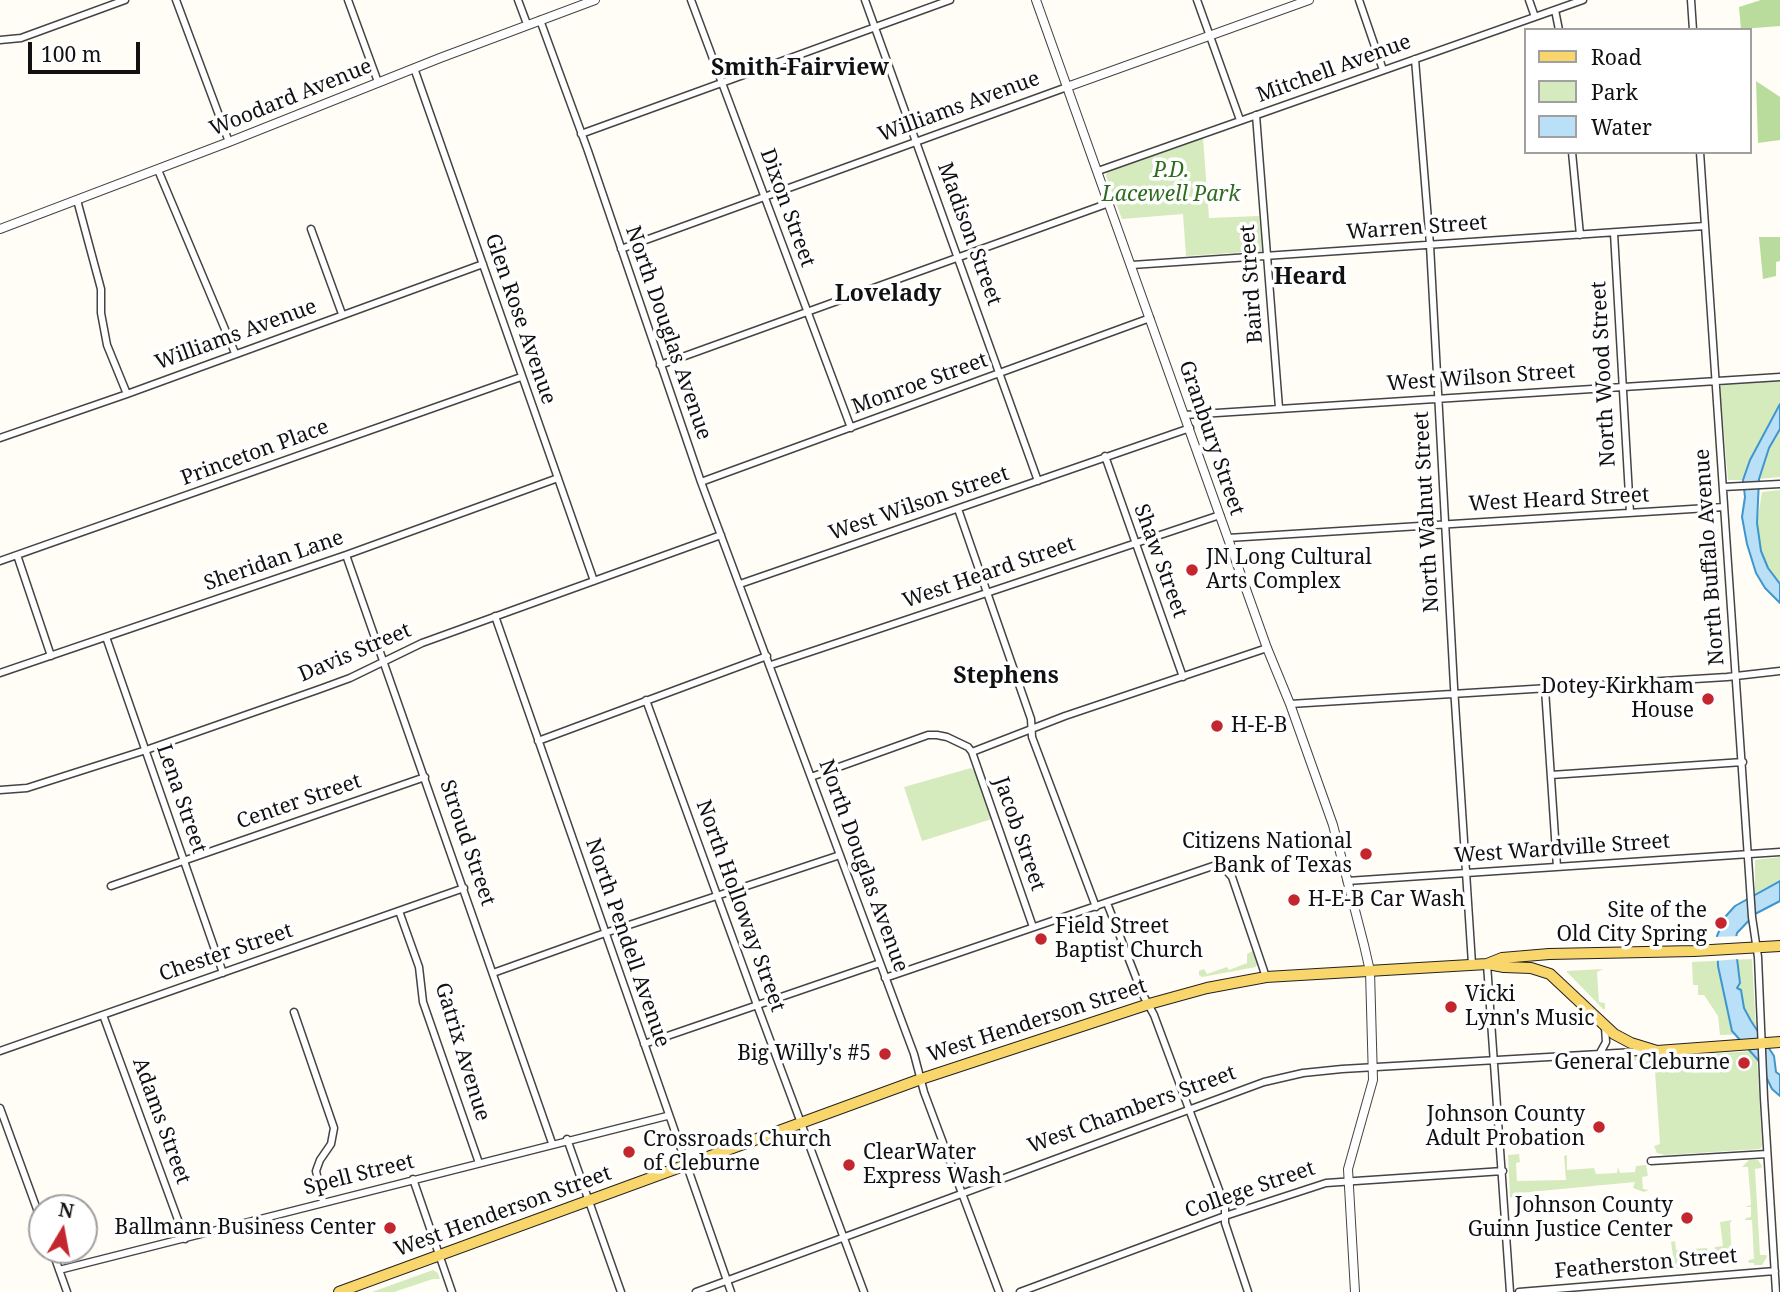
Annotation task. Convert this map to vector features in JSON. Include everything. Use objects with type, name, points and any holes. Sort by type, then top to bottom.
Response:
[{"type":"main road","name":"West Henderson Street","points":[[339,1292],[921,1079],[1149,1004],[1221,985],[1266,977],[1487,964],[1503,958],[1549,954],[1780,946]]},
{"type":"main road","name":"West Chambers Street","points":[[1487,964],[1531,968],[1550,974],[1605,1027],[1631,1043],[1657,1051],[1764,1039],[1780,1042]]},
{"type":"street","points":[[0,40],[21,38],[125,0]]},
{"type":"street","points":[[176,0],[229,142]]},
{"type":"street","points":[[348,0],[378,82]]},
{"type":"street","points":[[518,0],[527,24]]},
{"type":"street","name":"Woodard Avenue","points":[[0,229],[595,0]]},
{"type":"street","name":"Dixon Street","points":[[691,0],[850,428]]},
{"type":"street","name":"Madison Street","points":[[865,0],[1038,481]]},
{"type":"street","points":[[581,134],[950,0]]},
{"type":"street","name":"Granbury Street","points":[[1036,0],[1267,648],[1333,825],[1370,971],[1372,1090],[1349,1158],[1355,1292]]},
{"type":"street","points":[[1197,0],[1240,120]]},
{"type":"street","name":"Williams Avenue","points":[[621,249],[916,140],[1309,0]]},
{"type":"street","points":[[1359,0],[1383,70]]},
{"type":"street","points":[[1529,0],[1535,17]]},
{"type":"street","name":"Mitchell Avenue","points":[[1098,171],[1583,0]]},
{"type":"street","points":[[1691,0],[1693,28]]},
{"type":"street","points":[[1555,10],[1559,28]]},
{"type":"street","name":"North Douglas Avenue","points":[[540,20],[701,482],[771,665],[999,1292]]},
{"type":"street","name":"North Walnut Street","points":[[1415,59],[1430,245],[1444,524],[1472,964]]},
{"type":"street","name":"Glen Rose Avenue","points":[[414,68],[594,581]]},
{"type":"street","name":"Baird Street","points":[[1256,115],[1279,408]]},
{"type":"street","points":[[1572,154],[1580,235]]},
{"type":"street","name":"North Buffalo Avenue","points":[[1700,154],[1743,762],[1753,948],[1764,1039],[1767,1154],[1776,1232],[1776,1292]]},
{"type":"street","points":[[158,170],[235,353]]},
{"type":"street","points":[[77,200],[101,289],[101,313],[107,345],[127,394]]},
{"type":"street","points":[[660,365],[1109,203]]},
{"type":"street","name":"Warren Street","points":[[1132,265],[1704,226]]},
{"type":"street","points":[[311,229],[342,314]]},
{"type":"street","name":"North Wood Street","points":[[1614,233],[1630,513]]},
{"type":"street","name":"Williams Avenue","points":[[0,438],[483,264]]},
{"type":"street","name":"Monroe Street","points":[[701,482],[1150,318]]},
{"type":"street","name":"Princeton Place","points":[[0,561],[522,377]]},
{"type":"street","name":"West Wilson Street","points":[[1185,415],[1780,377]]},
{"type":"street","name":"West Wilson Street","points":[[740,584],[1190,428]]},
{"type":"street","name":"Shaw Street","points":[[1105,456],[1183,677]]},
{"type":"street","name":"Sheridan Lane","points":[[0,673],[346,555],[558,478]]},
{"type":"street","points":[[1723,487],[1780,484]]},
{"type":"street","name":"West Heard Street","points":[[1228,538],[1724,507]]},
{"type":"street","points":[[958,509],[1031,719],[1031,737],[1096,906]]},
{"type":"street","name":"West Heard Street","points":[[771,665],[1220,514]]},
{"type":"street","name":"Davis Street","points":[[0,790],[27,788],[146,750],[350,678],[384,659],[495,616],[721,535]]},
{"type":"street","points":[[16,555],[51,656]]},
{"type":"street","name":"Stroud Street","points":[[346,555],[552,1143]]},
{"type":"street","name":"North Pendell Avenue","points":[[495,616],[731,1292]]},
{"type":"street","name":"Lena Street","points":[[106,637],[223,973]]},
{"type":"street","points":[[811,776],[937,734],[968,747],[972,752],[1174,677],[1183,677],[1267,648]]},
{"type":"street","points":[[537,741],[767,656]]},
{"type":"street","points":[[1290,704],[1545,689],[1780,671]]},
{"type":"street","points":[[1545,689],[1557,867]]},
{"type":"street","name":"North Holloway Street","points":[[646,700],[864,1292]]},
{"type":"street","name":"Jacob Street","points":[[972,752],[1033,927]]},
{"type":"street","points":[[1551,775],[1743,762]]},
{"type":"street","name":"Center Street","points":[[111,886],[425,777]]},
{"type":"street","name":"West Wardville Street","points":[[1347,881],[1780,852]]},
{"type":"street","points":[[493,973],[840,855]]},
{"type":"street","points":[[885,978],[1213,866],[1223,867],[1232,877],[1266,977]]},
{"type":"street","name":"Chester Street","points":[[0,1051],[464,888]]},
{"type":"street","points":[[1107,902],[1190,1109],[1225,1206],[1225,1223],[1248,1292]]},
{"type":"street","name":"Gatrix Avenue","points":[[399,911],[419,967],[423,1002],[479,1163]]},
{"type":"street","points":[[645,1044],[880,963]]},
{"type":"street","points":[[1487,964],[1510,1292]]},
{"type":"street","points":[[294,1012],[334,1128],[331,1144],[316,1171],[323,1202]]},
{"type":"street","name":"Adams Street","points":[[103,1015],[185,1239]]},
{"type":"street","points":[[1600,1053],[1606,1043],[1605,1027]]},
{"type":"street","name":"West Chambers Street","points":[[696,1292],[1264,1082],[1303,1073],[1373,1067],[1657,1051]]},
{"type":"street","points":[[0,1108],[31,1194]]},
{"type":"street","name":"Spell Street","points":[[60,1270],[667,1115]]},
{"type":"street","points":[[567,1139],[621,1292]]},
{"type":"street","points":[[1651,1161],[1767,1154]]},
{"type":"street","name":"College Street","points":[[1020,1292],[1326,1182],[1503,1171]]},
{"type":"street","points":[[413,1179],[452,1292]]},
{"type":"street","points":[[58,1264],[67,1292]]},
{"type":"street","name":"Featherston Street","points":[[1519,1292],[1775,1270]]},
{"type":"street","points":[[1622,1283],[1623,1292]]},
{"type":"green space","points":[[1761,0],[1780,0],[1780,26],[1741,28],[1739,7]]},
{"type":"green space","points":[[1756,81],[1780,97],[1780,140],[1758,143]]},
{"type":"green space","name":"P.D. Lacewell Park","points":[[1203,138],[1209,218],[1259,216],[1262,251],[1186,256],[1183,214],[1122,219],[1106,176],[1107,172]]},
{"type":"green space","points":[[1759,237],[1780,237],[1780,261],[1776,262],[1776,276],[1763,279]]},
{"type":"green space","points":[[1780,381],[1780,404],[1750,460],[1743,480],[1728,480],[1720,387],[1724,384]]},
{"type":"green space","points":[[1780,429],[1780,477],[1759,479],[1769,448]]},
{"type":"green space","points":[[1780,490],[1780,584],[1768,568],[1761,551],[1757,523],[1762,492]]},
{"type":"green space","points":[[971,768],[975,772],[992,819],[922,841],[904,787]]},
{"type":"green space","points":[[1780,857],[1780,881],[1755,895],[1755,860]]},
{"type":"green space","points":[[1253,951],[1256,967],[1202,977],[1199,975],[1199,971],[1204,969],[1207,974],[1247,963],[1247,954]]},
{"type":"green space","points":[[1752,959],[1756,1030],[1748,1034],[1720,1035],[1718,1016],[1704,995],[1698,995],[1698,985],[1693,985],[1692,962]]},
{"type":"green space","points":[[1603,969],[1597,972],[1599,1002],[1605,1003],[1605,1009],[1566,971]]},
{"type":"green space","points":[[1752,1051],[1757,1056],[1760,1149],[1665,1155],[1657,1153],[1654,1146],[1660,1144],[1655,1071],[1637,1068],[1636,1062],[1737,1055],[1627,1061],[1627,1057]]},
{"type":"green space","points":[[1519,1154],[1520,1162],[1516,1163],[1517,1181],[1566,1180],[1564,1156],[1567,1155],[1567,1170],[1594,1168],[1596,1174],[1617,1173],[1618,1167],[1620,1173],[1635,1172],[1636,1166],[1646,1165],[1648,1176],[1642,1177],[1643,1189],[1649,1190],[1644,1192],[1633,1188],[1635,1182],[1519,1193],[1515,1199],[1510,1197],[1508,1155]]},
{"type":"green space","points":[[1749,1160],[1758,1160],[1762,1166],[1755,1169],[1760,1255],[1767,1257],[1762,1265],[1754,1265],[1748,1260],[1754,1259],[1752,1220],[1745,1220],[1751,1217],[1751,1207],[1745,1207],[1751,1205],[1748,1167],[1742,1167]]},
{"type":"green space","points":[[1732,1220],[1732,1264],[1714,1266],[1715,1247],[1723,1246],[1720,1222]]},
{"type":"green space","points":[[1675,1241],[1676,1250],[1707,1248],[1710,1266],[1675,1269],[1671,1242]]},
{"type":"green space","points":[[433,1270],[438,1273],[440,1279],[394,1292],[372,1292]]},
{"type":"water","points":[[1780,404],[1780,429],[1769,448],[1759,479],[1757,523],[1761,551],[1768,568],[1780,584],[1780,603],[1765,588],[1756,573],[1742,517],[1745,497],[1743,480],[1750,460]]},
{"type":"water","points":[[1780,881],[1780,901],[1755,914],[1737,933],[1735,942],[1740,983],[1737,988],[1741,990],[1744,1008],[1751,1021],[1774,1056],[1776,1072],[1780,1075],[1780,1096],[1772,1089],[1758,1060],[1732,1031],[1718,966],[1717,936],[1725,917],[1735,906]]},
{"type":"pier","points":[[1740,936],[1739,959],[1714,961],[1714,937]]},
{"type":"place","name":"JN Long Cultural Arts Complex","points":[[1192,570]]},
{"type":"place","name":"Dotey-Kirkham House","points":[[1708,699]]},
{"type":"place","name":"H-E-B","points":[[1217,726]]},
{"type":"place","name":"Citizens National Bank of Texas","points":[[1366,854]]},
{"type":"place","name":"H-E-B Car Wash","points":[[1294,900]]},
{"type":"place","name":"Site of the Old City Spring","points":[[1721,923]]},
{"type":"place","name":"Field Street Baptist Church","points":[[1041,939]]},
{"type":"place","name":"Vicki Lynn's Music","points":[[1451,1007]]},
{"type":"place","name":"Big Willy's #5","points":[[885,1054]]},
{"type":"place","name":"General Cleburne","points":[[1744,1063]]},
{"type":"place","name":"Johnson County Adult Probation","points":[[1599,1127]]},
{"type":"place","name":"Crossroads Church of Cleburne","points":[[629,1152]]},
{"type":"place","name":"ClearWater Express Wash","points":[[849,1165]]},
{"type":"place","name":"Johnson County Guinn Justice Center","points":[[1687,1218]]},
{"type":"place","name":"Ballmann Business Center","points":[[390,1228]]},
{"type":"district","name":"Smith-Fairview","points":[[800,68]]},
{"type":"district","name":"Heard","points":[[1310,277]]},
{"type":"district","name":"Lovelady","points":[[888,294]]},
{"type":"district","name":"Stephens","points":[[1006,676]]}]
